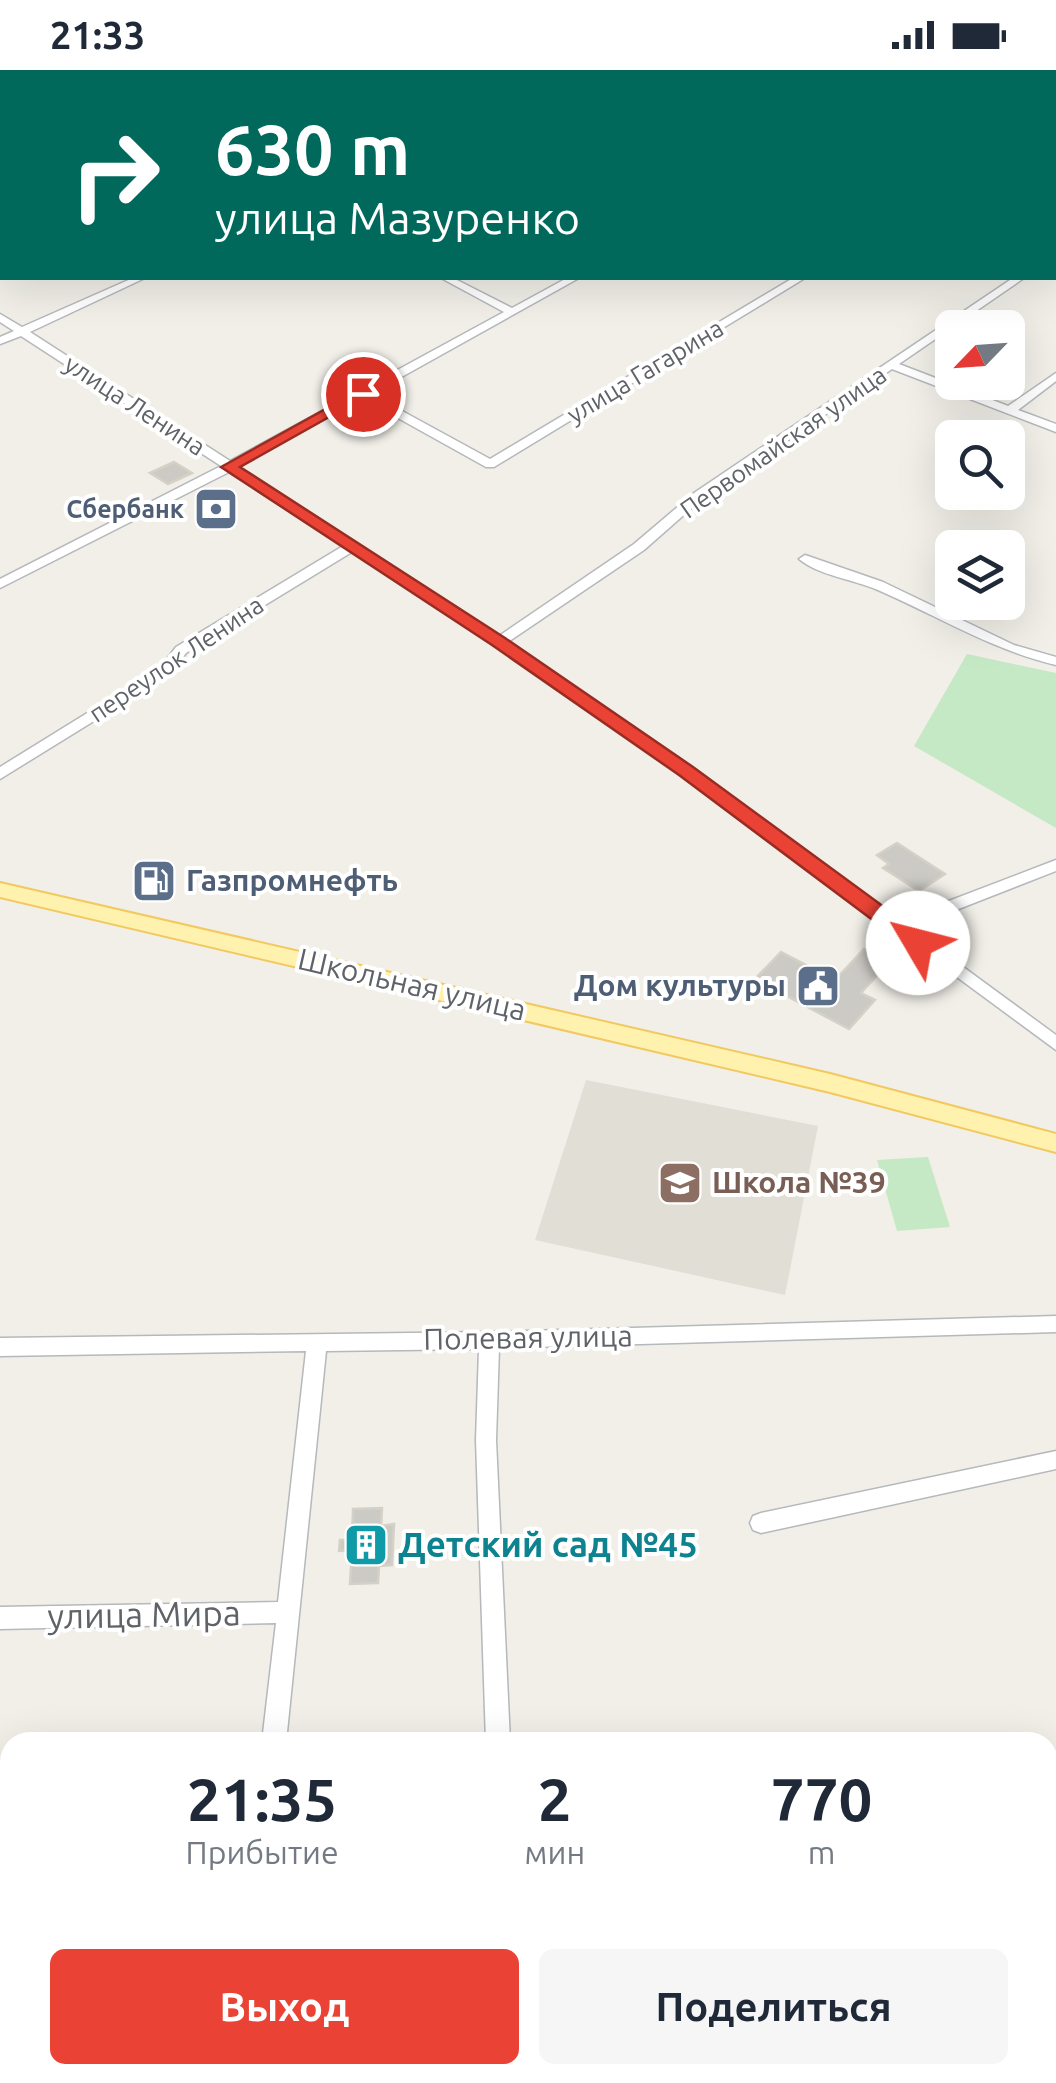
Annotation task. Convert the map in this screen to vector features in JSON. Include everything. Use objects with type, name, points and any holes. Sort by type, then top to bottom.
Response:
[{"type":"main road","name":"Школьная улица","points":[[0,890],[830,1083],[1056,1143]]},
{"type":"street","points":[[0,341],[136,280]]},
{"type":"street","points":[[450,280],[512,312]]},
{"type":"street","points":[[0,584],[229,467],[570,280]]},
{"type":"street","name":"улица Гагарина","points":[[363,394],[490,464],[797,280]]},
{"type":"street","name":"Первомайская улица","points":[[498,642],[639,547],[698,496],[1016,280]]},
{"type":"street","name":"улица Ленина","points":[[0,317],[498,642],[686,771],[1056,1044]]},
{"type":"street","points":[[893,366],[1056,428]]},
{"type":"street","points":[[1010,410],[1056,376]]},
{"type":"street","name":"переулок Ленина","points":[[0,774],[165,671],[181,650],[352,546]]},
{"type":"street","points":[[806,559],[833,572],[875,584],[1016,652],[1056,661]]},
{"type":"street","points":[[897,927],[1056,865]]},
{"type":"street","name":"Полевая улица","points":[[0,1347],[489,1340],[1056,1324]]},
{"type":"street","points":[[489,1340],[486,1440],[498,1732]]},
{"type":"street","points":[[275,1732],[317,1341]]},
{"type":"street","points":[[761,1523],[1056,1460]]},
{"type":"street","name":"улица Мира","points":[[0,1618],[288,1612]]},
{"type":"shaded area","name":"Школа №39","points":[[586,1080],[818,1126],[785,1295],[535,1240]]},
{"type":"green space","points":[[967,654],[1056,673],[1056,828],[914,746]]},
{"type":"green space","points":[[928,1157],[950,1227],[897,1231],[877,1160]]},
{"type":"building","points":[[174,462],[192,473],[168,484],[150,473]]},
{"type":"building","points":[[897,843],[945,874],[919,891],[883,868],[889,864],[877,855]]},
{"type":"building","name":"Дом культуры","points":[[864,949],[889,962],[861,993],[875,1000],[849,1029],[755,979],[781,952],[835,980]]},
{"type":"building","name":"Детский сад №45","points":[[382,1508],[381,1526],[394,1524],[392,1565],[379,1566],[378,1583],[350,1584],[352,1550],[339,1551],[340,1540],[352,1540],[353,1509]]},
{"type":"place","name":"Сбербанк","points":[[216,509]]},
{"type":"place","name":"Газпромнефть","points":[[154,881]]},
{"type":"place","name":"Дом культуры","points":[[818,986]]},
{"type":"place","name":"Школа №39","points":[[680,1183]]},
{"type":"place","name":"Детский сад №45","points":[[366,1545]]},
{"type":"route","points":[[363,394],[229,467],[498,642],[686,771],[918,943]]}]
